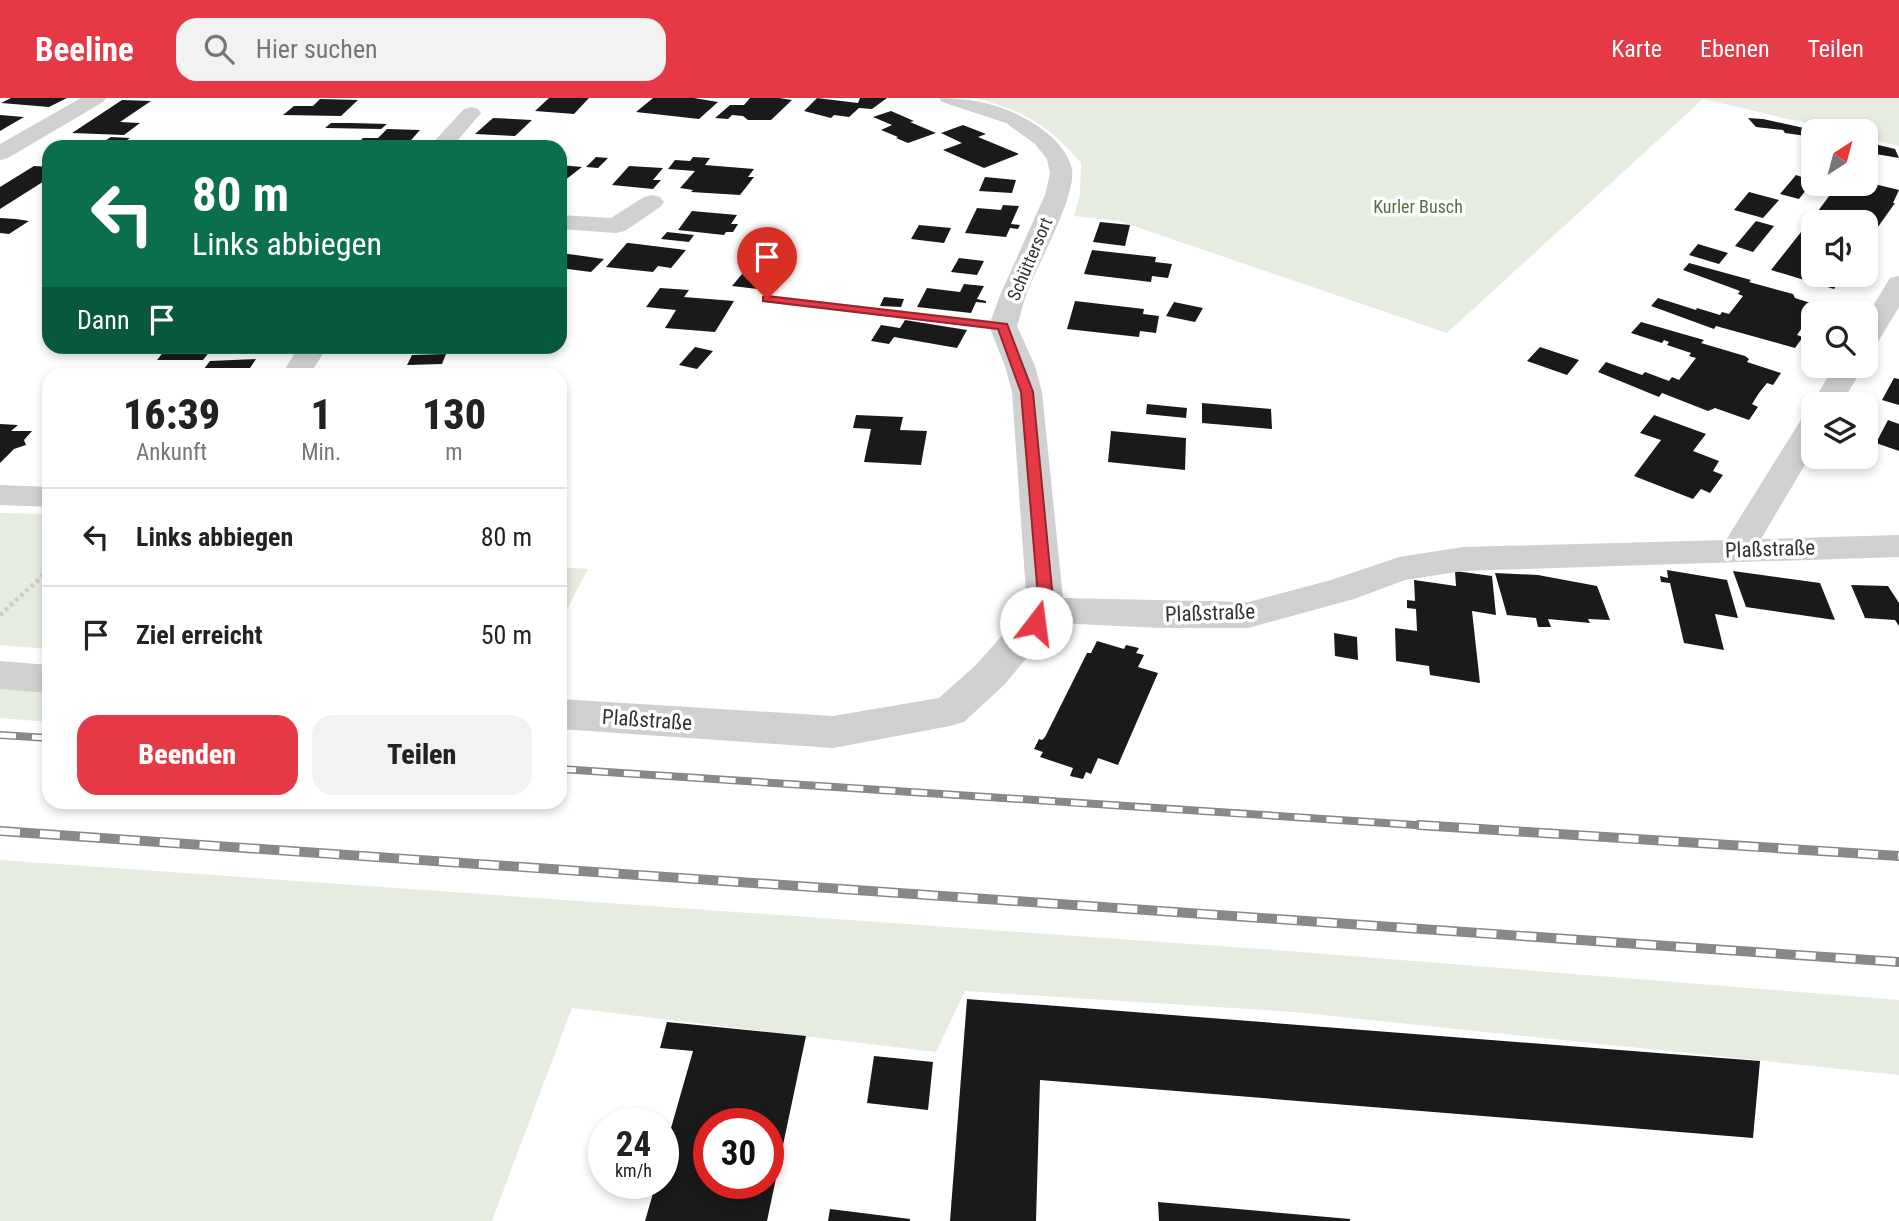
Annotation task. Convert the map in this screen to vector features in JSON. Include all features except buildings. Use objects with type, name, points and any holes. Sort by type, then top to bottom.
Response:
[{"type":"street","points":[[0,153],[96,98]]},
{"type":"street","name":"Schüttersort","points":[[949,98],[1013,119],[1043,138],[1058,159],[1061,173],[1058,195],[1013,295],[1003,326],[1027,392],[1046,610]]},
{"type":"street","points":[[446,140],[471,113]]},
{"type":"street","points":[[567,222],[616,226],[652,202]]},
{"type":"street","points":[[1878,319],[1899,285]]},
{"type":"street","points":[[1737,550],[1801,445]]},
{"type":"street","points":[[0,495],[42,497]]},
{"type":"street","name":"Plaßstraße","points":[[567,714],[833,732],[950,711],[999,665],[1046,610],[1160,615],[1248,615],[1341,590],[1399,569],[1463,559],[1899,546]]},
{"type":"street","points":[[0,675],[42,678]]},
{"type":"lane","points":[[767,299],[1003,326]]},
{"type":"path","points":[[0,615],[42,576]]},
{"type":"green space","name":"Kurler Busch","points":[[976,98],[1899,98],[1899,146],[1878,141],[1878,119],[1801,119],[1801,122],[1703,99],[1447,333],[1119,221],[1074,216],[1080,195],[1081,163],[1046,129],[1008,108]]},
{"type":"green space","points":[[0,513],[42,514],[42,648],[0,645]]},
{"type":"green space","points":[[567,568],[588,569],[567,610]]},
{"type":"green space","points":[[0,686],[42,689],[42,721],[0,718]]},
{"type":"green space","points":[[0,860],[1288,951],[1899,1000],[1899,1075],[1294,1012],[965,991],[936,1052],[572,1008],[492,1221],[0,1221]]},
{"type":"railway","points":[[0,735],[42,738]]},
{"type":"railway","points":[[567,769],[1446,827]]},
{"type":"railway","points":[[1419,825],[1899,856]]},
{"type":"railway","points":[[0,831],[1899,962]]},
{"type":"route","points":[[767,299],[1003,326],[1006,340],[1020,366],[1027,392],[1046,610],[1036,623]]}]
